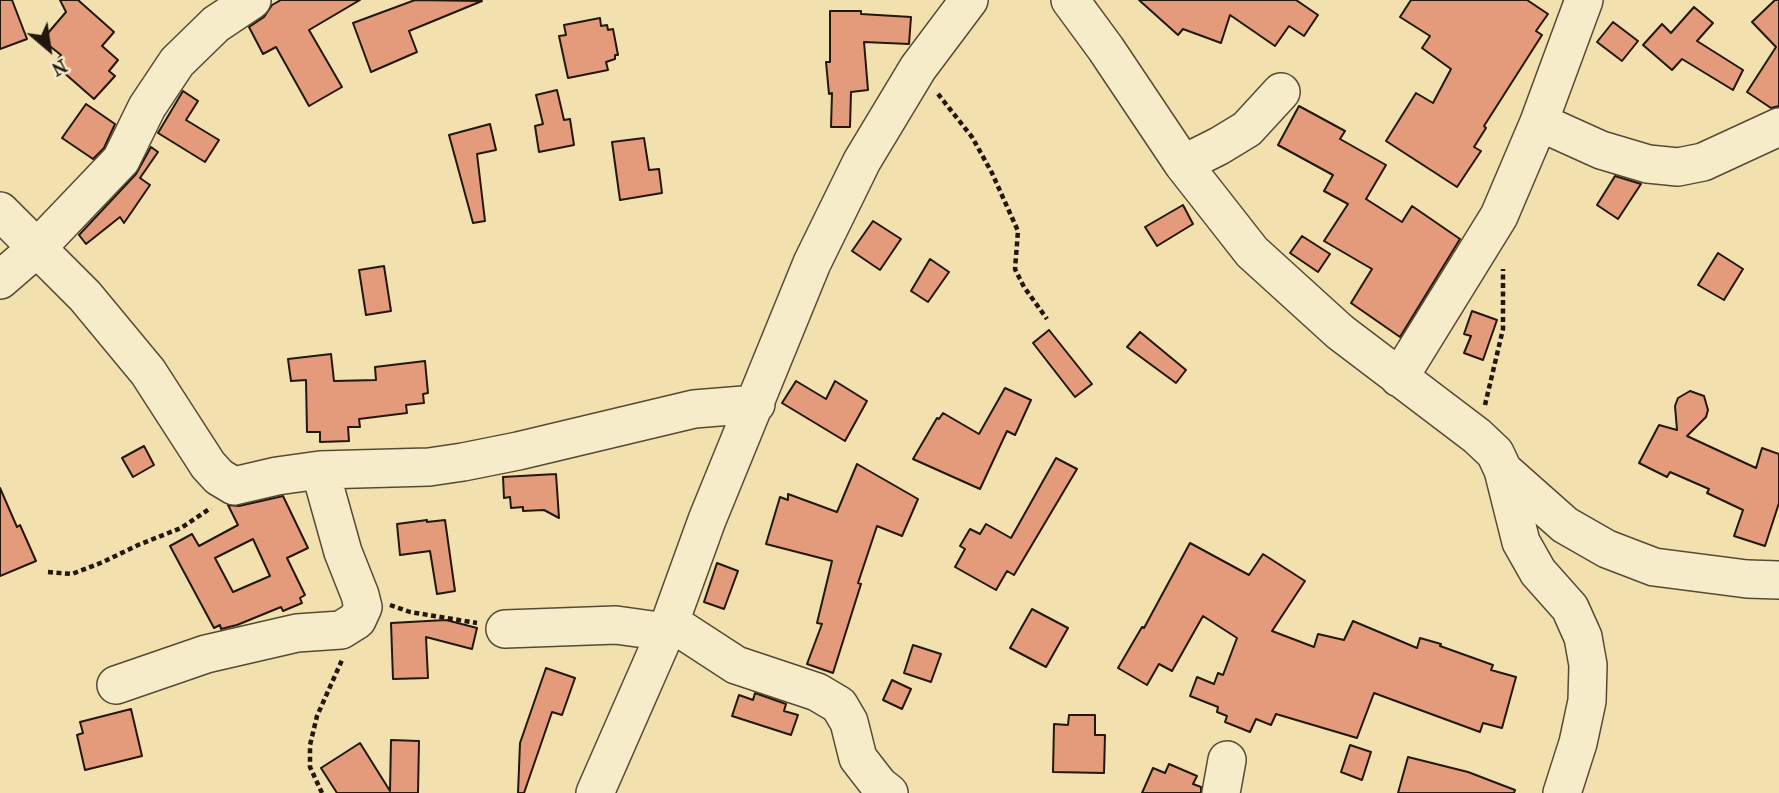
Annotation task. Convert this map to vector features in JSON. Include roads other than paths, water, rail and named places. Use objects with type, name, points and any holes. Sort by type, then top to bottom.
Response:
[{"type":"street","points":[[0,280],[37,248],[121,160],[147,107],[177,62],[216,24],[252,0]]},
{"type":"street","points":[[595,793],[668,627],[707,520],[812,263],[862,161],[918,68],[966,0]]},
{"type":"street","points":[[1070,0],[1183,164],[1252,252],[1330,323],[1477,436],[1495,453],[1503,470],[1521,542],[1538,572],[1570,608],[1583,637],[1588,665],[1587,701],[1578,743],[1562,793]]},
{"type":"street","points":[[1399,378],[1499,216],[1539,122],[1584,0]]},
{"type":"street","points":[[1183,164],[1247,129],[1281,92]]},
{"type":"street","points":[[1539,122],[1601,149],[1648,164],[1678,167],[1703,162],[1779,127]]},
{"type":"street","points":[[0,211],[85,296],[140,362],[169,402],[208,465],[219,477],[234,486],[320,470],[429,467],[518,452],[694,409],[756,404]]},
{"type":"street","points":[[116,685],[206,654],[276,637],[341,630],[359,607],[320,470]]},
{"type":"street","points":[[1503,470],[1565,525],[1607,549],[1654,567],[1747,579],[1779,580]]},
{"type":"street","points":[[505,629],[616,625],[668,627],[736,666],[817,692],[839,705],[849,722],[858,758],[878,785],[889,793]]}]
